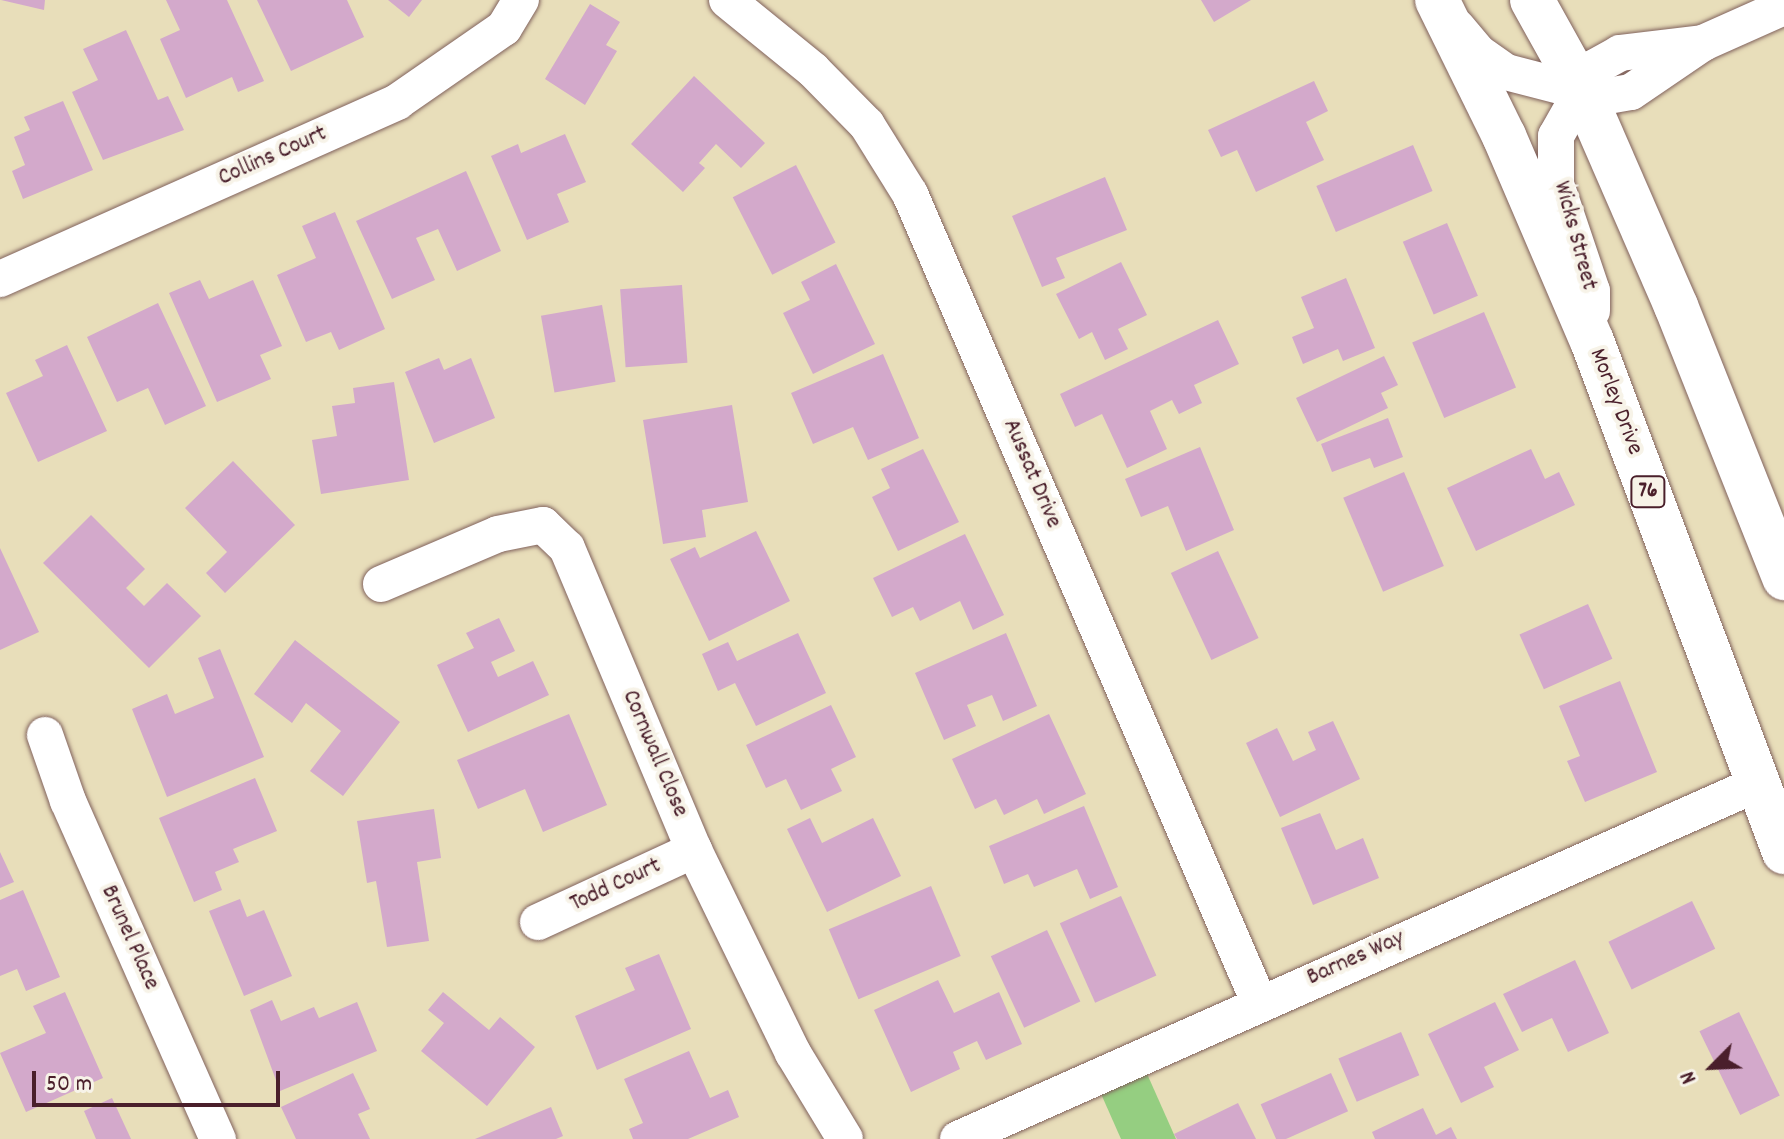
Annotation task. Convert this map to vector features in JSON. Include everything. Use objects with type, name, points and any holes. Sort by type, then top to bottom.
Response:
[{"type":"main road","points":[[1532,0],[1582,90],[1676,306],[1784,578]]},
{"type":"main road","name":"Morley Drive","points":[[1440,5],[1504,136],[1592,341],[1784,852]]},
{"type":"street","name":"Collins Court","points":[[0,279],[397,102],[504,28],[521,0]]},
{"type":"street","name":"Aussat Drive","points":[[727,0],[813,70],[867,125],[910,194],[1259,1002]]},
{"type":"street","points":[[1440,5],[1479,53],[1506,72],[1602,97],[1631,92],[1703,43],[1784,7]]},
{"type":"street","name":"Wicks Street","points":[[1582,90],[1556,136],[1556,184],[1592,291],[1592,341]]},
{"type":"street","name":"Cornwall Close","points":[[381,584],[498,534],[543,525],[567,548],[694,850],[793,1053],[845,1139]]},
{"type":"street","name":"Brunel Place","points":[[45,735],[68,801],[218,1139]]},
{"type":"street","name":"Barnes Way","points":[[958,1139],[1259,1002],[1757,784]]},
{"type":"street","name":"Todd Court","points":[[538,922],[694,850]]},
{"type":"green space","points":[[1140,1058],[1176,1139],[1121,1139],[1094,1078]]},
{"type":"building","points":[[1,0],[45,0],[44,10]]},
{"type":"building","points":[[166,0],[227,0],[264,81],[238,92],[232,77],[186,98],[160,39],[180,30]]},
{"type":"building","points":[[257,0],[347,0],[364,37],[291,71]]},
{"type":"building","points":[[388,0],[422,0],[409,17]]},
{"type":"building","points":[[1201,0],[1251,0],[1214,22]]},
{"type":"building","points":[[590,4],[620,22],[606,45],[617,51],[585,105],[545,79]]},
{"type":"building","points":[[126,30],[158,100],[168,96],[184,130],[103,160],[72,92],[98,80],[83,49]]},
{"type":"building","points":[[694,76],[765,143],[741,168],[716,144],[699,163],[705,168],[683,192],[631,144]]},
{"type":"building","points":[[1314,81],[1328,111],[1306,122],[1324,160],[1256,192],[1237,150],[1221,157],[1208,130]]},
{"type":"building","points":[[63,101],[93,170],[23,199],[12,171],[25,165],[14,137],[30,130],[24,117]]},
{"type":"building","points":[[565,134],[586,182],[557,194],[569,222],[527,240],[491,156],[518,144],[521,153]]},
{"type":"building","points":[[1413,145],[1433,191],[1336,232],[1316,186]]},
{"type":"building","points":[[796,165],[835,243],[772,275],[733,197]]},
{"type":"building","points":[[466,171],[501,251],[457,271],[438,229],[416,238],[435,280],[392,299],[356,221]]},
{"type":"building","points":[[1105,177],[1127,230],[1056,258],[1065,278],[1042,287],[1012,216]]},
{"type":"building","points":[[335,212],[385,329],[339,350],[331,332],[306,342],[277,275],[316,258],[302,226]]},
{"type":"building","points":[[1447,223],[1478,296],[1434,314],[1403,242]]},
{"type":"building","points":[[1121,262],[1147,315],[1118,329],[1128,349],[1105,360],[1092,332],[1079,339],[1056,294]]},
{"type":"building","points":[[836,264],[875,344],[813,374],[783,313],[810,300],[801,282]]},
{"type":"building","points":[[1346,278],[1375,348],[1343,361],[1338,349],[1303,364],[1292,337],[1314,328],[1301,297]]},
{"type":"building","points":[[200,280],[209,299],[253,280],[282,346],[260,355],[271,379],[217,402],[169,293]]},
{"type":"building","points":[[682,285],[687,363],[626,367],[620,289]]},
{"type":"building","points":[[158,303],[206,406],[165,425],[148,388],[117,402],[87,337]]},
{"type":"building","points":[[602,305],[616,382],[554,393],[541,316]]},
{"type":"building","points":[[1484,312],[1516,387],[1444,418],[1412,342]]},
{"type":"building","points":[[1218,320],[1239,364],[1194,385],[1202,403],[1179,414],[1172,400],[1150,411],[1167,449],[1127,468],[1102,414],[1075,427],[1060,394]]},
{"type":"building","points":[[67,345],[107,431],[38,462],[6,393],[43,376],[35,360]]},
{"type":"building","points":[[883,354],[919,438],[868,460],[853,427],[813,444],[791,393]]},
{"type":"building","points":[[1384,356],[1398,385],[1381,393],[1388,408],[1317,442],[1296,398]]},
{"type":"building","points":[[439,358],[444,370],[471,358],[495,418],[434,443],[405,372]]},
{"type":"building","points":[[394,382],[409,480],[321,494],[312,440],[337,436],[332,406],[355,403],[353,388]]},
{"type":"building","points":[[732,405],[748,502],[702,510],[706,537],[663,544],[643,420]]},
{"type":"building","points":[[1388,418],[1403,457],[1374,468],[1370,458],[1332,472],[1321,444]]},
{"type":"building","points":[[1200,447],[1234,530],[1186,551],[1168,506],[1141,517],[1125,479]]},
{"type":"building","points":[[923,449],[959,522],[898,551],[872,497],[890,488],[881,469]]},
{"type":"building","points":[[1531,449],[1545,479],[1559,472],[1575,505],[1476,551],[1447,488]]},
{"type":"building","points":[[233,461],[295,525],[225,593],[206,573],[227,552],[185,508]]},
{"type":"building","points":[[1404,472],[1444,566],[1383,592],[1343,498]]},
{"type":"building","points":[[91,515],[145,569],[126,588],[144,606],[167,583],[201,616],[149,668],[43,563]]},
{"type":"building","points":[[756,531],[790,601],[709,641],[670,559],[695,547],[700,558]]},
{"type":"building","points":[[965,534],[1004,615],[973,630],[960,601],[920,621],[913,607],[892,617],[873,578]]},
{"type":"building","points":[[0,548],[39,632],[0,650]]},
{"type":"building","points":[[1218,551],[1259,638],[1211,660],[1171,573]]},
{"type":"building","points":[[1588,604],[1612,659],[1544,689],[1519,635]]},
{"type":"building","points":[[499,618],[515,651],[491,662],[498,677],[533,661],[549,695],[468,732],[437,665],[474,648],[466,633]]},
{"type":"building","points":[[798,633],[826,693],[756,726],[735,683],[718,691],[702,654],[728,642],[737,661]]},
{"type":"building","points":[[1006,633],[1037,706],[1003,721],[992,695],[967,705],[976,726],[944,740],[915,673]]},
{"type":"building","points":[[295,640],[400,722],[343,796],[310,771],[341,731],[306,703],[292,723],[254,694]]},
{"type":"building","points":[[220,649],[264,757],[167,797],[132,709],[167,694],[175,714],[214,698],[198,658]]},
{"type":"building","points":[[1620,681],[1657,772],[1585,802],[1567,761],[1580,756],[1559,706]]},
{"type":"building","points":[[831,705],[856,757],[831,769],[842,791],[801,810],[786,779],[766,788],[746,745]]},
{"type":"building","points":[[569,714],[607,805],[543,832],[525,789],[478,809],[457,760]]},
{"type":"building","points":[[1049,714],[1086,794],[1044,814],[1037,799],[1004,815],[996,799],[975,809],[952,759]]},
{"type":"building","points":[[1333,721],[1360,779],[1280,817],[1246,743],[1277,728],[1293,761],[1316,750],[1308,732]]},
{"type":"building","points":[[255,778],[277,831],[233,849],[239,862],[215,872],[222,890],[194,902],[159,818]]},
{"type":"building","points":[[1084,806],[1118,887],[1090,899],[1077,869],[1034,887],[1028,874],[1004,884],[989,846]]},
{"type":"building","points":[[434,809],[441,858],[417,862],[429,941],[387,947],[376,881],[367,883],[357,821]]},
{"type":"building","points":[[1320,813],[1336,850],[1363,838],[1379,878],[1313,905],[1281,828]]},
{"type":"building","points":[[810,818],[822,843],[873,818],[901,876],[827,912],[787,829]]},
{"type":"building","points":[[0,852],[14,882],[0,888]]},
{"type":"building","points":[[931,886],[961,956],[859,999],[829,929]]},
{"type":"building","points":[[23,890],[60,977],[26,991],[17,969],[0,976],[0,900]]},
{"type":"building","points":[[1121,896],[1156,975],[1095,1003],[1060,923]]},
{"type":"building","points":[[240,899],[247,917],[264,910],[292,976],[244,996],[209,911]]},
{"type":"building","points":[[1692,901],[1715,949],[1632,989],[1608,942]]},
{"type":"building","points":[[1047,930],[1080,1002],[1024,1028],[991,956]]},
{"type":"building","points":[[659,954],[691,1029],[597,1070],[575,1016],[635,990],[625,968]]},
{"type":"building","points":[[1575,960],[1609,1033],[1568,1052],[1552,1018],[1522,1032],[1503,994]]},
{"type":"building","points":[[938,980],[954,1013],[999,992],[1022,1044],[986,1060],[977,1041],[953,1052],[960,1069],[911,1092],[874,1010]]},
{"type":"building","points":[[65,992],[103,1078],[26,1112],[0,1053],[46,1033],[33,1006]]},
{"type":"building","points":[[443,992],[489,1030],[500,1017],[535,1047],[487,1106],[421,1051],[444,1023],[428,1010]]},
{"type":"building","points":[[272,1000],[281,1021],[314,1007],[319,1018],[357,1002],[377,1051],[280,1091],[250,1010]]},
{"type":"building","points":[[1495,1002],[1519,1050],[1484,1067],[1494,1087],[1461,1103],[1428,1034]]},
{"type":"building","points":[[1739,1012],[1780,1096],[1740,1115],[1699,1031]]},
{"type":"building","points":[[1401,1032],[1419,1075],[1357,1102],[1338,1059]]},
{"type":"building","points":[[689,1051],[710,1098],[728,1090],[739,1117],[688,1139],[633,1139],[629,1129],[643,1123],[624,1079]]},
{"type":"building","points":[[353,1073],[370,1109],[358,1114],[370,1139],[296,1139],[281,1107]]},
{"type":"building","points":[[1331,1073],[1348,1111],[1286,1139],[1276,1139],[1261,1104]]},
{"type":"building","points":[[112,1098],[131,1139],[96,1139],[84,1111]]},
{"type":"building","points":[[1238,1103],[1256,1139],[1177,1139],[1174,1134]]},
{"type":"building","points":[[551,1107],[563,1136],[556,1139],[475,1139]]},
{"type":"building","points":[[1423,1108],[1436,1135],[1451,1127],[1457,1139],[1375,1139],[1372,1132]]}]
